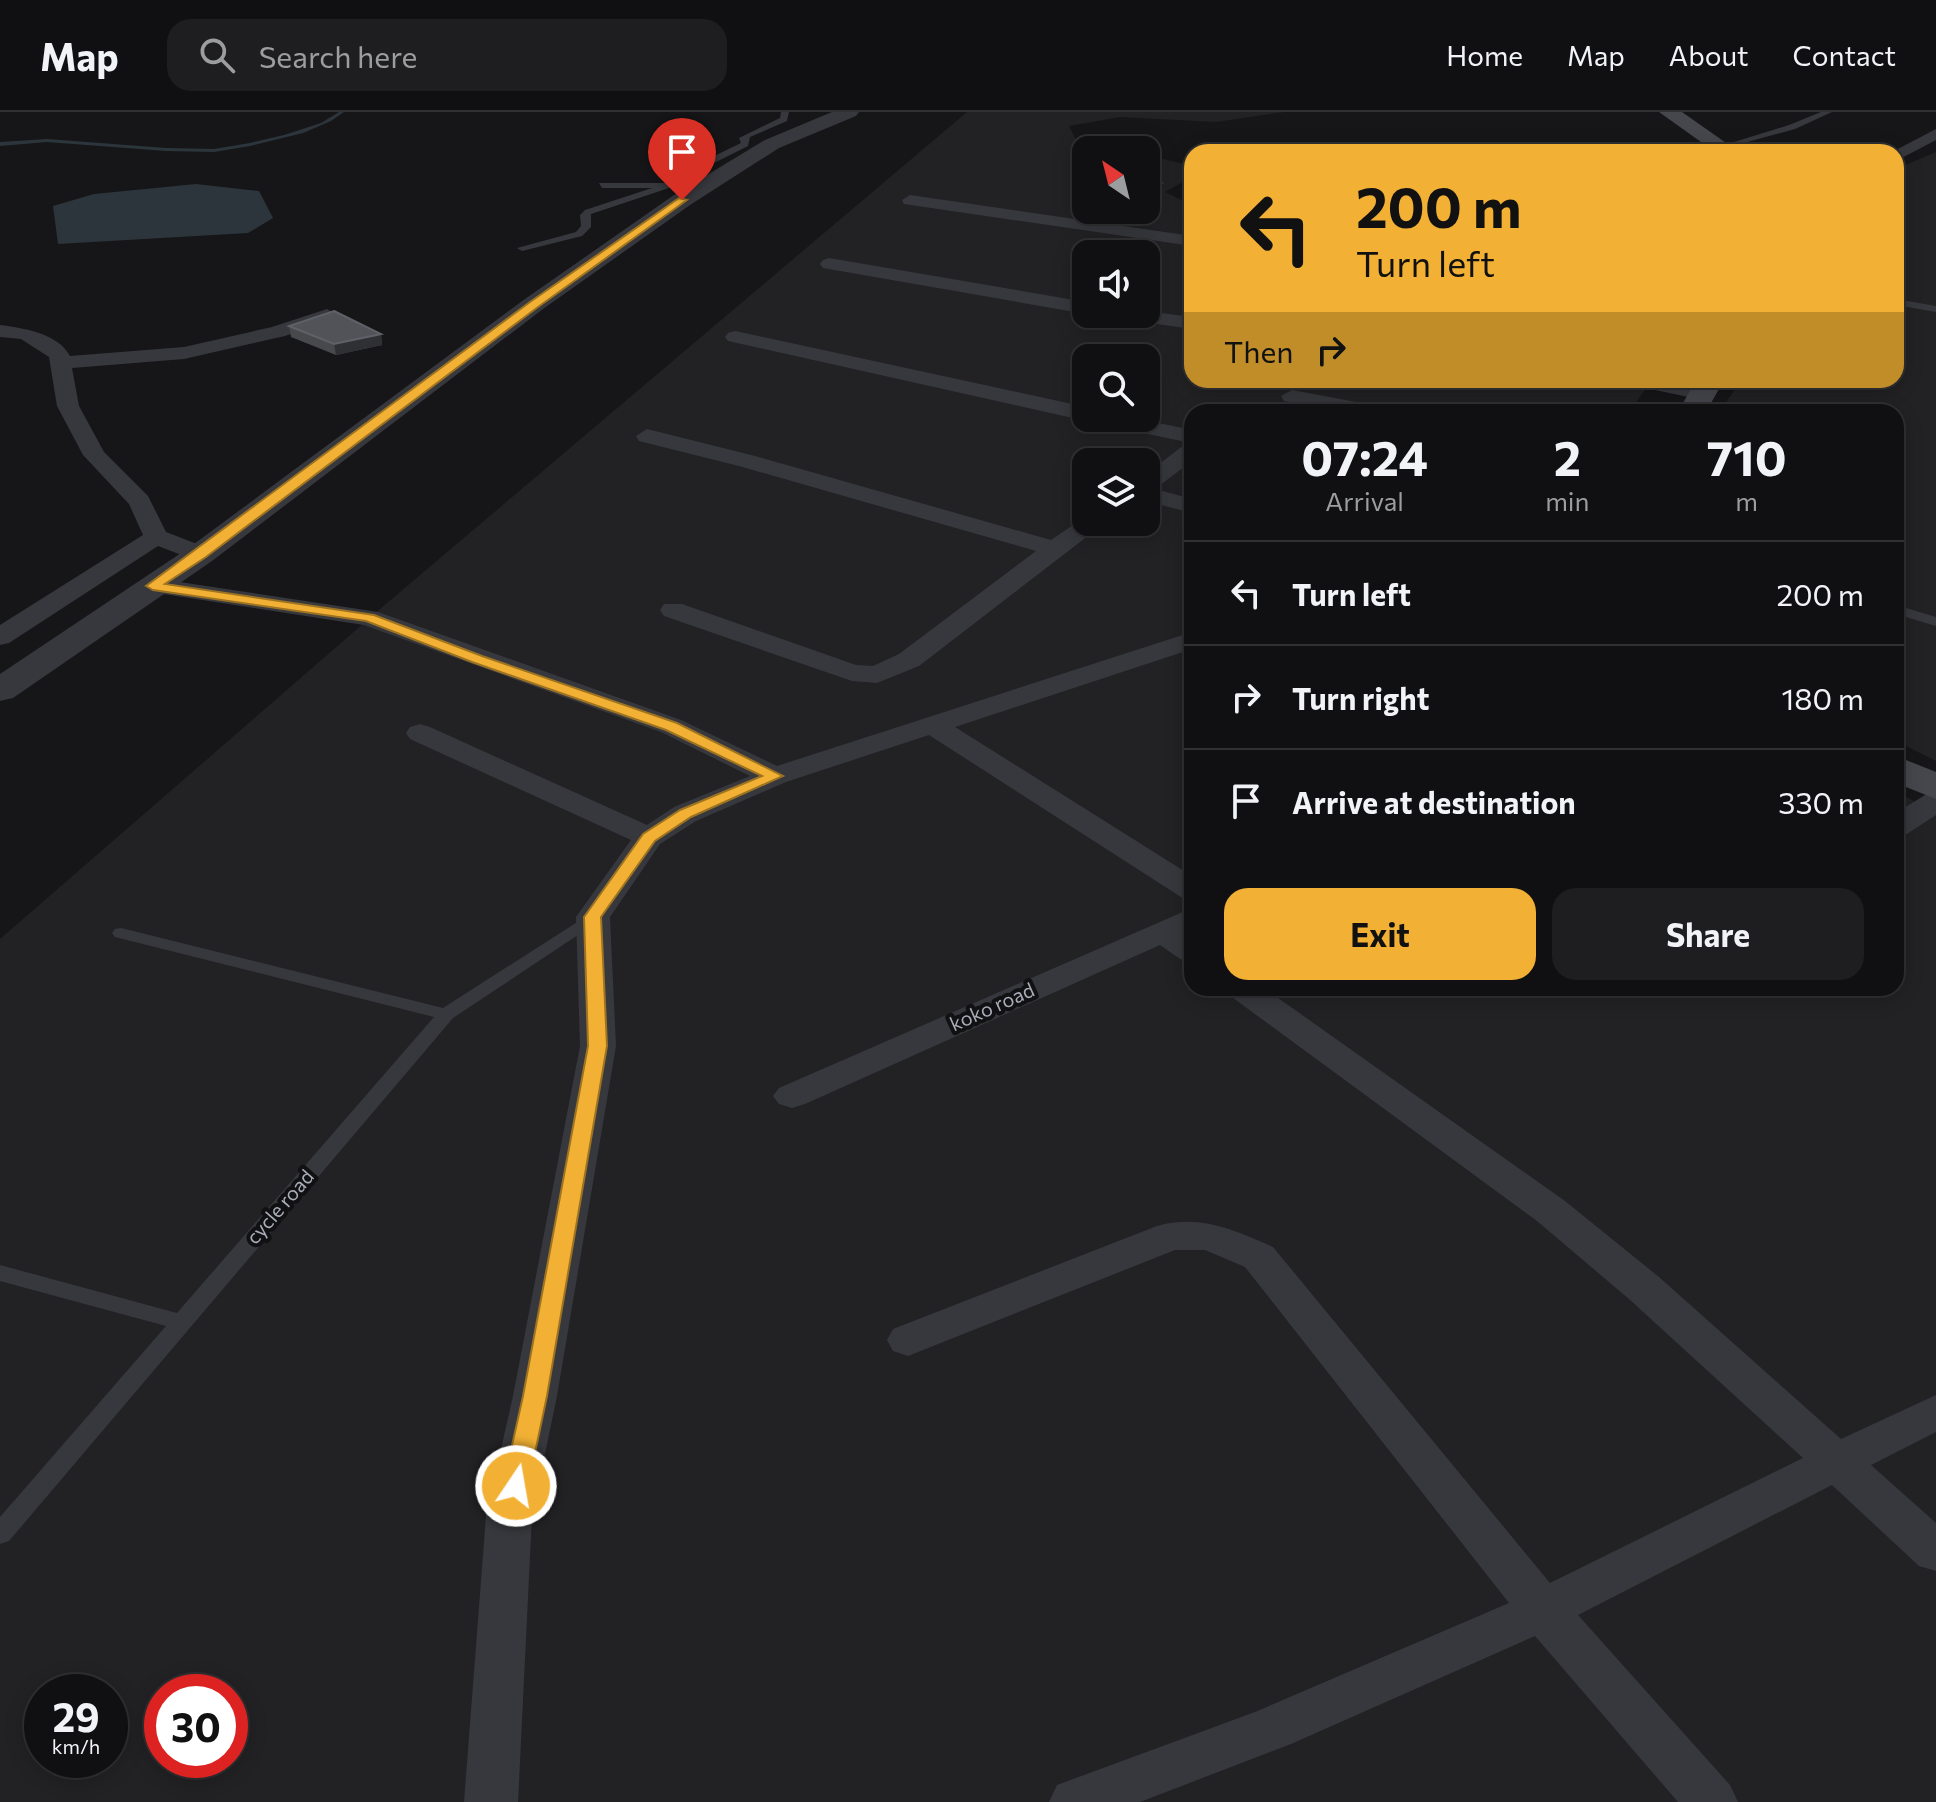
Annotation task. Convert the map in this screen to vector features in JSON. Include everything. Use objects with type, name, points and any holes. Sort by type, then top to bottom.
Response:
[{"type":"main road","points":[[1669,112],[1717,144]]},
{"type":"main road","points":[[1904,772],[1936,787]]},
{"type":"street","points":[[0,690],[201,554],[534,304],[682,200],[772,144],[849,112]]},
{"type":"street","points":[[1904,152],[1936,134]]},
{"type":"street","points":[[910,200],[1184,240]]},
{"type":"street","points":[[1096,227],[1100,224]]},
{"type":"street","points":[[829,264],[1072,306]]},
{"type":"street","points":[[62,363],[184,353],[278,332],[327,315]]},
{"type":"street","points":[[1160,318],[1184,322]]},
{"type":"street","points":[[0,331],[26,334],[59,354],[68,406],[94,455],[140,501],[156,537],[201,554]]},
{"type":"street","points":[[735,337],[1072,411]]},
{"type":"street","points":[[1670,388],[1702,395]]},
{"type":"street","points":[[1292,396],[1332,404]]},
{"type":"street","points":[[1160,430],[1184,435]]},
{"type":"street","points":[[647,436],[747,461],[1055,549]]},
{"type":"street","points":[[1160,474],[1184,456]]},
{"type":"street","points":[[1160,498],[1184,504]]},
{"type":"street","points":[[673,610],[852,673],[877,675],[909,660],[1074,536]]},
{"type":"street","points":[[0,637],[156,537]]},
{"type":"street","points":[[153,586],[369,618],[671,726],[775,776]]},
{"type":"street","points":[[491,1802],[509,1516],[535,1396],[598,1046],[593,917],[649,837],[685,814],[775,776],[1184,643]]},
{"type":"street","points":[[933,725],[1184,885]]},
{"type":"street","points":[[420,733],[649,837]]},
{"type":"street","points":[[1904,822],[1936,801]]},
{"type":"street","name":"koko road","points":[[792,1096],[1177,924]]},
{"type":"street","points":[[1252,996],[1551,1211],[1644,1288],[1936,1552]]},
{"type":"street","points":[[908,1340],[1171,1236],[1210,1236],[1259,1257],[1543,1610],[1711,1802]]},
{"type":"street","points":[[1076,1802],[1273,1728],[1543,1610],[1936,1412]]},
{"type":"lane","points":[[522,248],[579,234],[586,227],[585,215],[588,212],[670,186],[740,148],[745,144],[743,138],[784,119],[785,112]]},
{"type":"lane","points":[[1743,144],[1828,112]]},
{"type":"lane","points":[[602,185],[638,183],[670,186]]},
{"type":"lane","points":[[1904,303],[1936,309]]},
{"type":"lane","points":[[1904,612],[1936,622]]},
{"type":"lane","name":"cycle road","points":[[0,1534],[446,1014],[593,917]]},
{"type":"lane","points":[[121,933],[446,1014]]},
{"type":"lane","points":[[0,1273],[182,1322]]},
{"type":"shaded area","points":[[967,112],[1284,112],[1216,122],[1120,117],[1069,126],[1074,136],[1072,224],[1160,224],[1160,158],[1184,164],[1184,181],[1165,192],[1184,201],[1184,388],[1646,388],[1635,404],[1184,404],[1184,996],[1904,996],[1904,796],[1936,812],[1936,1802],[0,1802],[0,939],[387,603]]},
{"type":"shaded area","points":[[1936,152],[1936,761],[1904,745],[1904,404],[1725,404],[1736,388],[1904,388],[1904,166]]},
{"type":"shaded area","points":[[196,184],[259,191],[273,218],[248,233],[58,244],[53,206],[94,194]]},
{"type":"building","points":[[334,311],[381,334],[334,344],[289,326]]},
{"type":"waterway","points":[[0,144],[47,140],[166,150],[214,150],[293,134],[323,124],[342,112]]},
{"type":"route","points":[[516,1486],[598,1046],[593,917],[649,837],[685,814],[775,776],[671,726],[369,618],[153,586],[201,554],[534,304],[682,200]]}]
